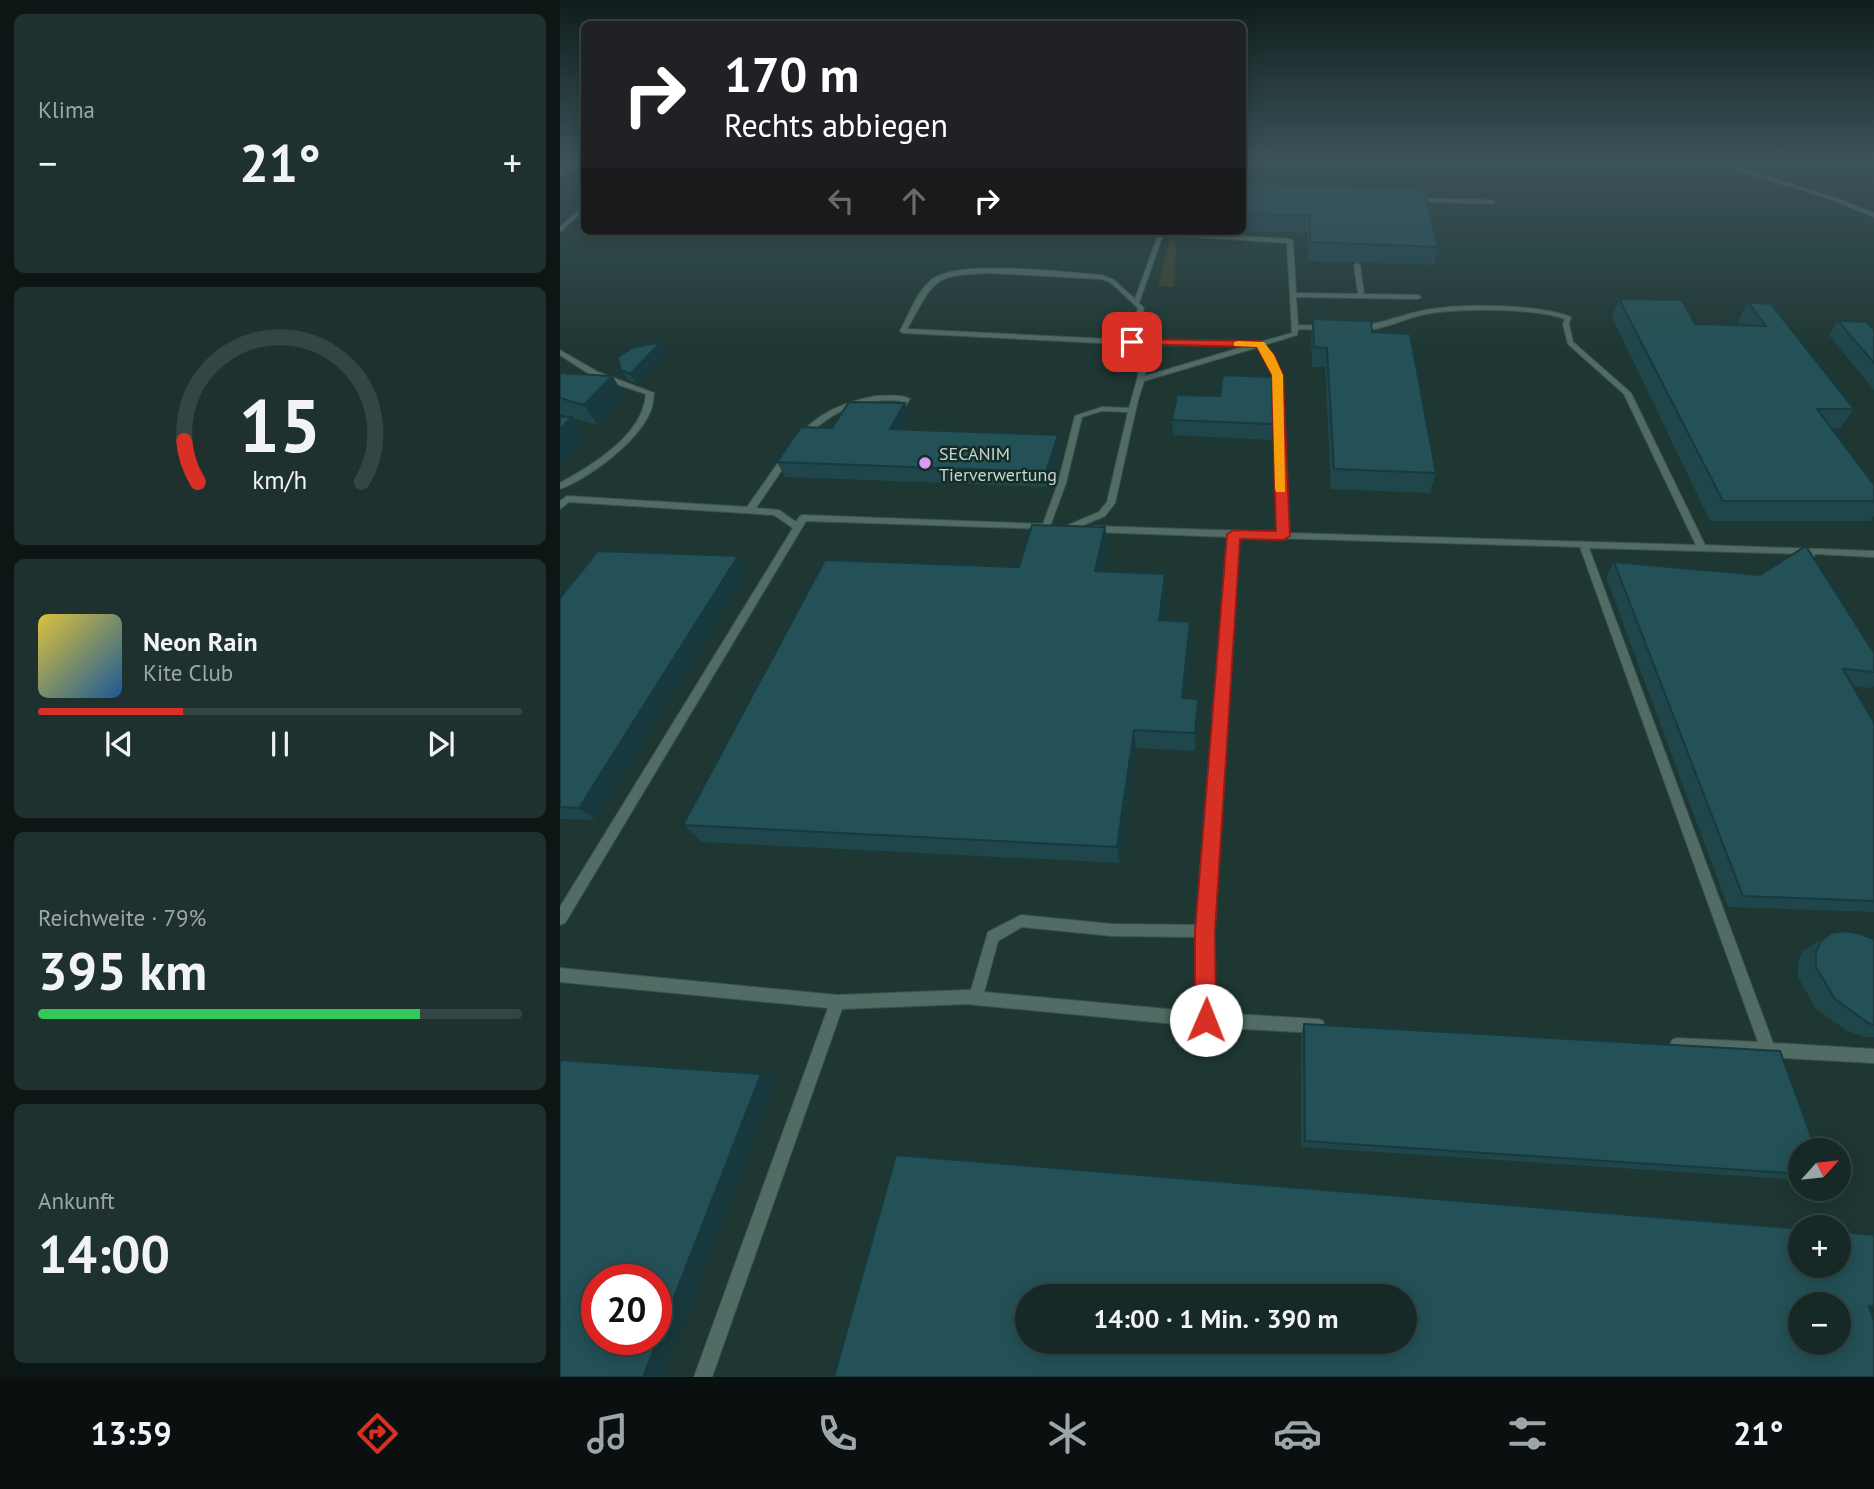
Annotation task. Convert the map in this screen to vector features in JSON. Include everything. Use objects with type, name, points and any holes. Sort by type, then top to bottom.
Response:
[{"type":"lane","points":[[1136,304],[1160,235]]},
{"type":"lane","points":[[1141,380],[1295,334],[1290,241],[1220,235]]},
{"type":"lane","points":[[1357,265],[1362,296]]},
{"type":"lane","points":[[1132,342],[1141,308],[1112,281],[1102,277],[969,270],[944,275],[933,281],[903,331],[1146,343],[1260,344]]},
{"type":"lane","points":[[1293,295],[1418,297]]},
{"type":"lane","points":[[1346,328],[1372,329],[1438,309],[1542,311],[1564,314],[1569,318],[1566,324],[1570,343],[1627,393],[1702,548]]},
{"type":"lane","points":[[1295,327],[1333,328]]},
{"type":"lane","points":[[1069,528],[1102,514],[1111,503],[1141,380],[1146,343]]},
{"type":"lane","points":[[1260,344],[1269,355],[1277,375],[1283,536]]},
{"type":"lane","points":[[560,352],[595,374],[650,393],[652,402],[646,415],[604,460],[560,486]]},
{"type":"lane","points":[[750,510],[811,424],[855,402],[887,396],[906,399],[896,414]]},
{"type":"lane","points":[[1046,527],[1062,483],[1079,415],[1102,409],[1132,410]]},
{"type":"lane","points":[[562,502],[776,512],[798,527]]},
{"type":"lane","points":[[560,919],[803,518],[1874,554]]},
{"type":"lane","points":[[1206,1020],[1205,931],[1234,534]]},
{"type":"lane","points":[[1584,545],[1769,1050]]},
{"type":"lane","points":[[1808,551],[1815,563]]},
{"type":"lane","points":[[560,975],[837,1002],[965,997],[976,996],[993,937],[1021,921],[1112,930],[1205,931]]},
{"type":"lane","points":[[965,997],[1206,1020],[1329,1027]]},
{"type":"lane","points":[[703,1377],[837,1002]]},
{"type":"lane","points":[[1659,1044],[1874,1056]]},
{"type":"green space","points":[[1170,239],[1176,240],[1174,287],[1158,286]]},
{"type":"building","points":[[1310,225],[1433,225],[1438,247],[1310,242]]},
{"type":"building","points":[[1619,299],[1682,300],[1695,324],[1766,326],[1748,302],[1771,304],[1854,409],[1817,409],[1874,485],[1874,501],[1723,501]]},
{"type":"building","points":[[1313,319],[1371,321],[1372,332],[1410,334],[1436,473],[1334,469],[1327,348],[1314,347]]},
{"type":"building","points":[[1838,321],[1866,322],[1874,330],[1874,363]]},
{"type":"building","points":[[661,342],[630,374],[621,370],[618,357],[632,348]]},
{"type":"building","points":[[560,373],[612,376],[584,405],[560,398]]},
{"type":"building","points":[[1223,375],[1272,377],[1273,424],[1172,420],[1177,395],[1220,396]]},
{"type":"building","name":"SECANIM Tierverwertung","points":[[849,402],[905,403],[890,429],[1058,435],[1046,472],[777,462],[801,427],[832,428]]},
{"type":"building","points":[[560,417],[572,417],[560,429]]},
{"type":"building","points":[[1032,525],[1105,527],[1095,571],[1165,574],[1159,620],[1190,622],[1182,698],[1198,699],[1195,733],[1134,730],[1117,847],[683,825],[825,560],[1019,567]]},
{"type":"building","points":[[1806,546],[1874,653],[1874,672],[1843,669],[1874,723],[1874,901],[1743,896],[1614,562],[1760,575]]},
{"type":"building","points":[[598,551],[738,556],[579,808],[560,807],[560,598]]},
{"type":"building","points":[[1845,931],[1874,939],[1874,1025],[1835,999],[1816,967],[1816,952],[1821,941],[1831,933]]},
{"type":"building","points":[[1304,1024],[1780,1051],[1812,1138],[1788,1138],[1788,1173],[1305,1141]]},
{"type":"building","points":[[560,1060],[761,1074],[672,1303],[672,1264],[581,1264],[581,1355],[652,1355],[643,1377],[560,1377]]},
{"type":"building","points":[[896,1155],[1788,1228],[1788,1278],[1851,1278],[1851,1233],[1874,1235],[1874,1307],[1869,1306],[1874,1321],[1874,1377],[834,1377]]},
{"type":"slow traffic","points":[[1238,344],[1260,344],[1269,355],[1277,375],[1281,489]]},
{"type":"place","name":"SECANIM Tierverwertung","points":[[925,463]]},
{"type":"route","points":[[1132,342],[1260,344],[1269,355],[1277,375],[1283,536],[1234,534],[1205,931],[1206,1020]]}]
